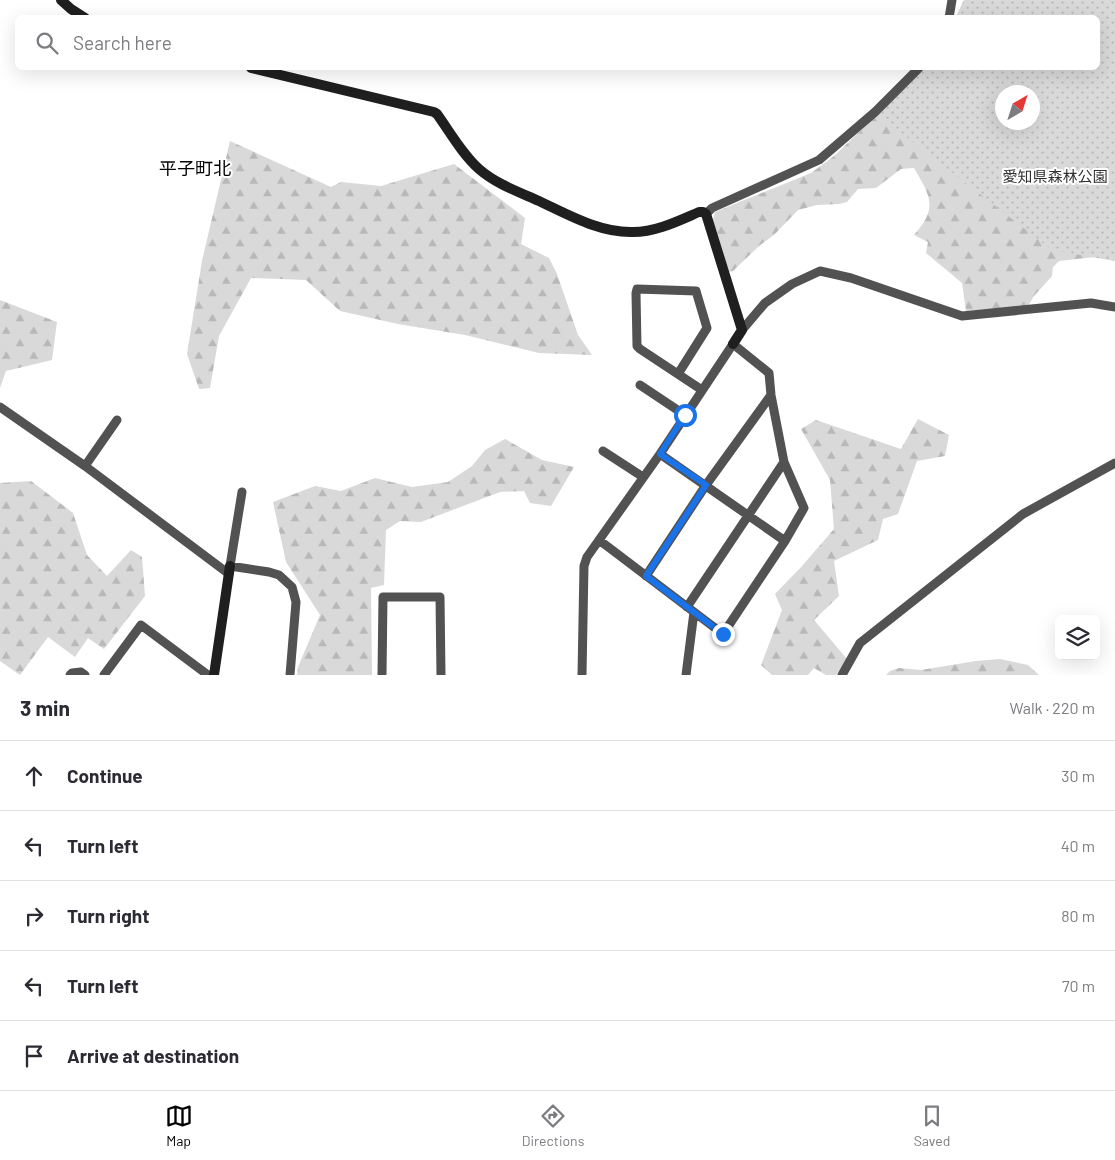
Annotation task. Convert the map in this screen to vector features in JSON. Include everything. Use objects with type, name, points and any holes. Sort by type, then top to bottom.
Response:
[{"type":"street","points":[[61,0],[80,15]]},
{"type":"street","points":[[950,15],[952,0]]},
{"type":"street","points":[[259,70],[434,112],[479,169],[513,190],[592,225],[634,232],[663,227],[699,212],[706,214]]},
{"type":"street","points":[[706,214],[712,208],[819,160],[875,112],[916,70]]},
{"type":"street","points":[[706,214],[742,330]]},
{"type":"street","points":[[582,675],[584,566],[587,557],[660,454],[742,330],[765,303],[792,284],[820,272],[851,278],[962,316],[1091,303],[1115,307]]},
{"type":"street","points":[[678,374],[708,328],[696,291],[637,290],[637,346],[678,374],[702,390]]},
{"type":"street","points":[[599,540],[723,634],[785,541],[804,508],[784,462],[770,395],[769,372],[733,344]]},
{"type":"street","points":[[640,384],[685,415]]},
{"type":"street","points":[[646,576],[706,485],[770,395]]},
{"type":"street","points":[[0,407],[229,570],[269,572],[278,575],[292,587],[296,602],[290,675]]},
{"type":"street","points":[[85,466],[117,420]]},
{"type":"street","points":[[603,451],[643,477]]},
{"type":"street","points":[[660,454],[785,541]]},
{"type":"street","points":[[686,675],[690,609],[784,462]]},
{"type":"street","points":[[842,675],[860,643],[1023,514],[1115,463]]},
{"type":"street","points":[[214,675],[242,492]]},
{"type":"street","points":[[382,675],[383,597],[440,597],[441,675]]},
{"type":"street","points":[[104,675],[141,626],[208,675]]},
{"type":"street","points":[[70,675],[81,672],[85,675]]},
{"type":"green space","points":[[964,0],[1115,0],[1115,261],[1095,257],[1059,261],[1053,267],[1052,276],[1034,296],[1028,306],[966,311],[962,283],[926,253],[928,242],[914,235],[927,217],[929,202],[925,187],[914,168],[901,169],[876,188],[858,189],[847,202],[817,205],[798,210],[774,235],[759,246],[733,271],[729,272],[713,220],[715,212],[811,173],[834,156],[924,70],[1100,70],[1100,15],[957,15]]},
{"type":"green space","name":"愛知県森林公園","points":[[964,0],[1115,0],[1115,261],[1052,250],[878,115],[924,70],[1100,70],[1100,15],[957,15]]},
{"type":"green space","points":[[230,141],[331,187],[341,182],[381,186],[454,164],[525,218],[521,244],[549,258],[557,274],[578,335],[592,355],[539,353],[465,335],[398,324],[340,311],[306,280],[251,278],[219,336],[210,388],[199,389],[187,354],[202,261]]},
{"type":"green space","points":[[0,300],[57,322],[52,360],[6,371],[0,388]]},
{"type":"green space","points":[[918,419],[949,435],[945,456],[917,461],[898,514],[883,519],[878,540],[834,561],[839,596],[814,620],[847,659],[836,675],[826,675],[814,668],[808,675],[772,675],[761,665],[782,610],[775,594],[834,529],[830,480],[801,429],[816,420],[901,449]]},
{"type":"green space","points":[[505,439],[542,460],[574,467],[551,506],[530,503],[524,491],[500,492],[421,522],[400,521],[386,530],[384,585],[371,588],[372,675],[297,675],[298,667],[320,615],[286,562],[273,502],[315,486],[341,491],[375,478],[412,487],[448,482],[472,466],[485,450]]},
{"type":"green space","points":[[31,481],[73,513],[87,555],[107,576],[131,550],[142,557],[145,596],[104,649],[88,638],[75,657],[48,637],[20,675],[0,661],[0,483]]},
{"type":"green space","points":[[1000,659],[1028,665],[1039,675],[886,675],[890,671],[899,668],[921,670]]},
{"type":"district","name":"平子町北","points":[[195,169]]},
{"type":"route","points":[[685,415],[660,454],[706,485],[646,576],[723,634]]}]
